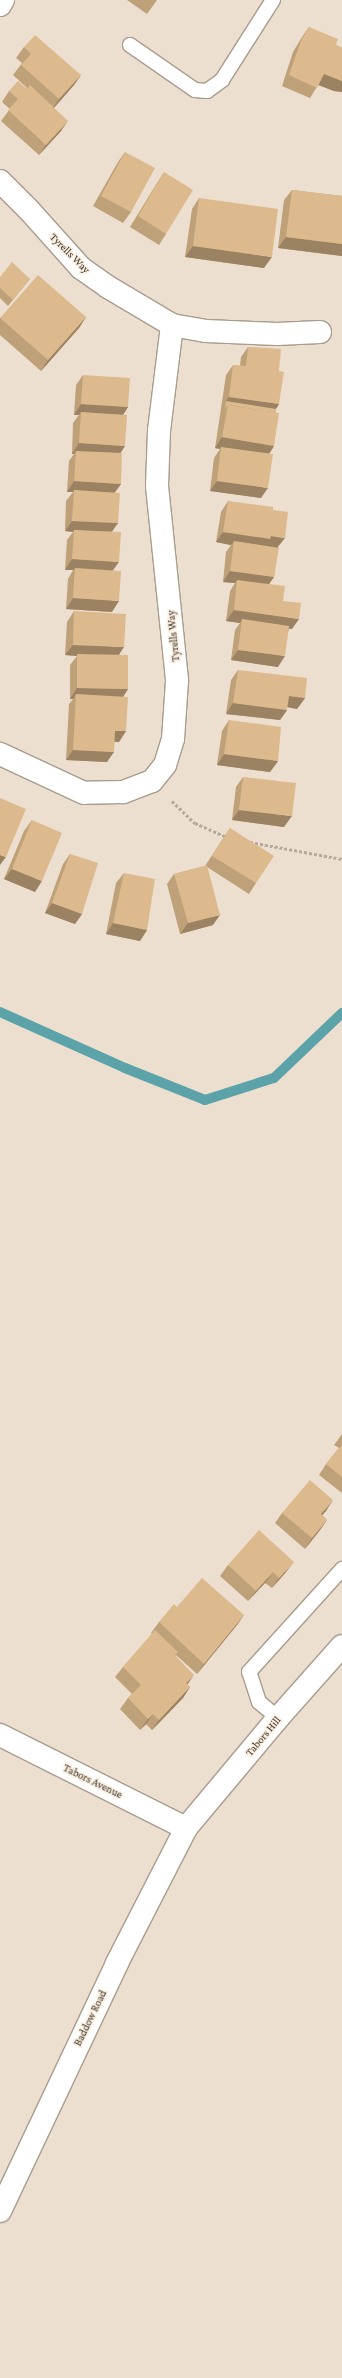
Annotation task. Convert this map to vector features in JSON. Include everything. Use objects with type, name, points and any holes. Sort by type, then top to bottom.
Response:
[{"type":"street","points":[[0,5],[3,0]]},
{"type":"street","name":"Tyrells Way","points":[[0,181],[30,210],[81,268],[108,288],[172,324],[206,331],[277,334],[320,332]]},
{"type":"street","name":"Tyrells Way","points":[[152,781],[165,765],[172,739],[177,681],[157,486],[159,431],[172,324]]},
{"type":"street","points":[[0,754],[84,793],[123,792],[152,781]]},
{"type":"street","name":"Tabors Hill","points":[[186,1828],[278,1718],[342,1646]]},
{"type":"street","name":"Tabors Avenue","points":[[0,1735],[186,1828]]},
{"type":"street","name":"Baddow Road","points":[[0,2211],[110,1977],[186,1828]]},
{"type":"lane","points":[[130,45],[195,90],[207,91],[222,80],[273,0]]},
{"type":"lane","points":[[278,1718],[259,1702],[249,1672],[342,1569]]},
{"type":"path","points":[[152,781],[195,823],[230,838]]},
{"type":"path","points":[[245,841],[342,859]]},
{"type":"building","points":[[309,27],[338,39],[336,45],[342,48],[342,81],[324,74],[317,88],[289,75],[301,41]]},
{"type":"building","points":[[35,35],[81,75],[59,99],[21,65],[31,54],[24,47]]},
{"type":"building","points":[[18,81],[27,89],[30,85],[68,121],[46,145],[8,110],[18,99],[9,91]]},
{"type":"building","points":[[125,152],[155,168],[131,212],[101,196]]},
{"type":"building","points":[[164,172],[193,190],[166,234],[138,216]]},
{"type":"building","points":[[292,190],[342,196],[342,244],[286,237]]},
{"type":"building","points":[[199,198],[278,209],[272,257],[193,246]]},
{"type":"building","points":[[12,262],[30,279],[13,300],[0,288],[0,277]]},
{"type":"building","points":[[38,275],[86,317],[48,360],[0,318]]},
{"type":"building","points":[[248,347],[281,349],[279,371],[284,372],[279,404],[229,397],[233,365],[246,366]]},
{"type":"building","points":[[83,375],[130,378],[128,407],[81,404]]},
{"type":"building","points":[[226,401],[276,409],[276,413],[228,405],[225,409]]},
{"type":"building","points":[[228,405],[279,413],[274,446],[222,437]]},
{"type":"building","points":[[81,412],[127,415],[125,446],[79,443]]},
{"type":"building","points":[[221,447],[273,454],[268,488],[217,481]]},
{"type":"building","points":[[76,451],[122,453],[121,484],[74,481]]},
{"type":"building","points":[[74,490],[120,493],[118,523],[72,521]]},
{"type":"building","points":[[228,501],[273,507],[273,510],[288,512],[285,538],[271,536],[270,539],[223,532]]},
{"type":"building","points":[[74,530],[121,532],[119,562],[72,559]]},
{"type":"building","points":[[234,541],[279,548],[274,577],[230,571]]},
{"type":"building","points":[[75,568],[121,571],[119,601],[73,598]]},
{"type":"building","points":[[237,580],[285,586],[283,601],[301,603],[299,619],[234,610]]},
{"type":"building","points":[[74,611],[126,614],[124,647],[73,645]]},
{"type":"building","points":[[242,619],[289,626],[285,656],[238,650]]},
{"type":"building","points":[[77,654],[128,655],[128,689],[77,688]]},
{"type":"building","points":[[238,670],[307,678],[305,698],[289,696],[287,710],[233,703]]},
{"type":"building","points":[[76,694],[128,697],[126,731],[115,731],[114,752],[73,750]]},
{"type":"building","points":[[229,720],[281,727],[278,761],[224,754]]},
{"type":"building","points":[[243,777],[296,783],[292,816],[239,810]]},
{"type":"building","points":[[0,798],[26,809],[6,857],[0,855]]},
{"type":"building","points":[[32,820],[62,833],[42,881],[12,869]]},
{"type":"building","points":[[230,828],[274,856],[256,883],[212,856]]},
{"type":"building","points":[[70,854],[98,863],[82,914],[52,903]]},
{"type":"building","points":[[207,865],[220,915],[188,923],[174,874]]},
{"type":"building","points":[[124,873],[155,879],[147,930],[113,923]]},
{"type":"building","points":[[342,1445],[342,1477],[326,1464]]},
{"type":"building","points":[[310,1480],[333,1500],[321,1514],[327,1520],[312,1538],[282,1513]]},
{"type":"building","points":[[259,1530],[294,1562],[279,1578],[273,1572],[256,1591],[228,1565]]},
{"type":"building","points":[[202,1578],[244,1615],[204,1664],[159,1622],[174,1604],[177,1607]]},
{"type":"building","points":[[155,1630],[178,1652],[175,1655],[194,1675],[186,1683],[190,1687],[159,1720],[153,1714],[148,1719],[128,1698],[141,1685],[123,1667]]},
{"type":"waterway","points":[[0,1012],[125,1068],[205,1100],[274,1078],[342,1013]]}]
